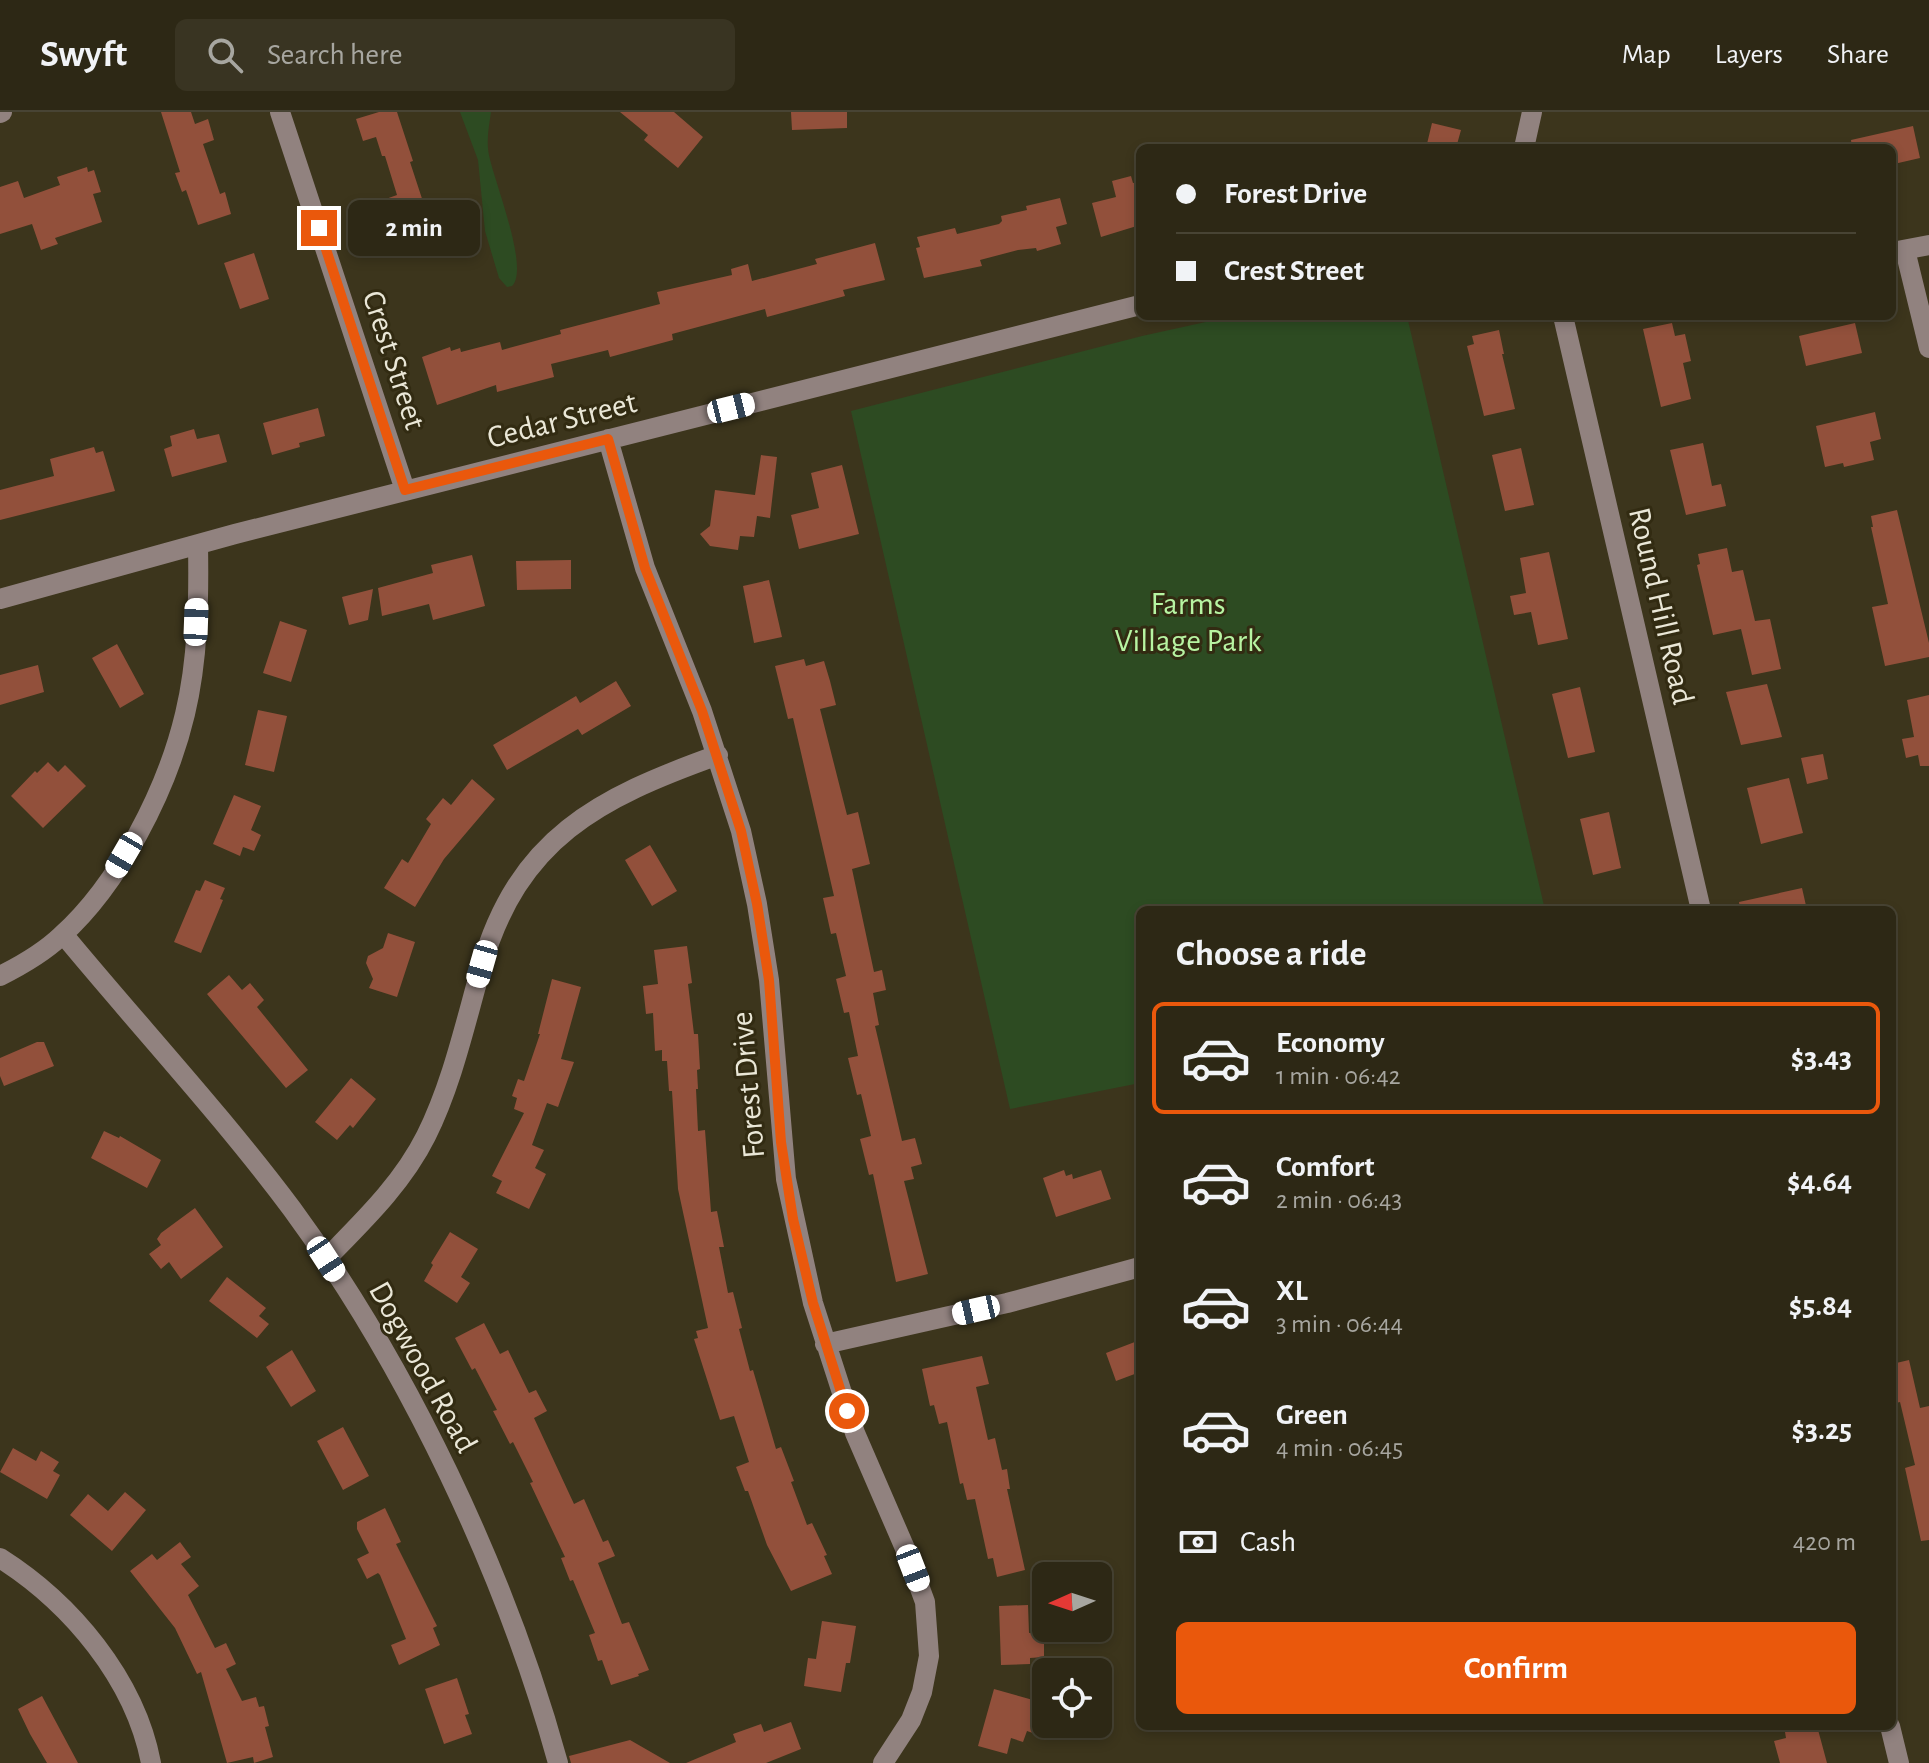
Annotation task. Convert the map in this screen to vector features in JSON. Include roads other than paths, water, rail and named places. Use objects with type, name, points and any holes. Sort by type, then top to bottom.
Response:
[{"type":"street","name":"Crest Street","points":[[280,112],[405,490]]},
{"type":"street","points":[[1525,144],[1532,112]]},
{"type":"street","points":[[1929,245],[1898,251],[1929,348]]},
{"type":"street","name":"Cedar Street","points":[[0,599],[405,490],[1136,306]]},
{"type":"street","name":"Round Hill Road","points":[[1564,320],[1700,906]]},
{"type":"street","name":"Forest Drive","points":[[608,439],[645,568],[718,755],[741,831],[757,904],[770,991],[786,1179],[802,1263],[855,1433],[919,1584],[928,1621],[929,1656],[922,1692],[911,1720],[883,1763]]},
{"type":"street","points":[[0,976],[33,958],[63,934],[90,905],[114,871],[154,800],[173,755],[192,672],[198,544]]},
{"type":"street","points":[[326,1259],[401,1178],[427,1134],[454,1062],[493,931],[507,899],[525,871],[563,833],[604,804],[654,779],[718,755]]},
{"type":"street","name":"Dogwood Road","points":[[63,934],[249,1155],[326,1259],[387,1359],[466,1514],[517,1635],[558,1763]]},
{"type":"street","points":[[825,1344],[1007,1303],[1136,1268]]},
{"type":"street","points":[[0,1558],[44,1590],[113,1671],[133,1705],[151,1763]]},
{"type":"street","points":[[1891,1730],[1899,1763]]},
{"type":"park label","name":"Farms Village Park","points":[[1188,622]]}]
